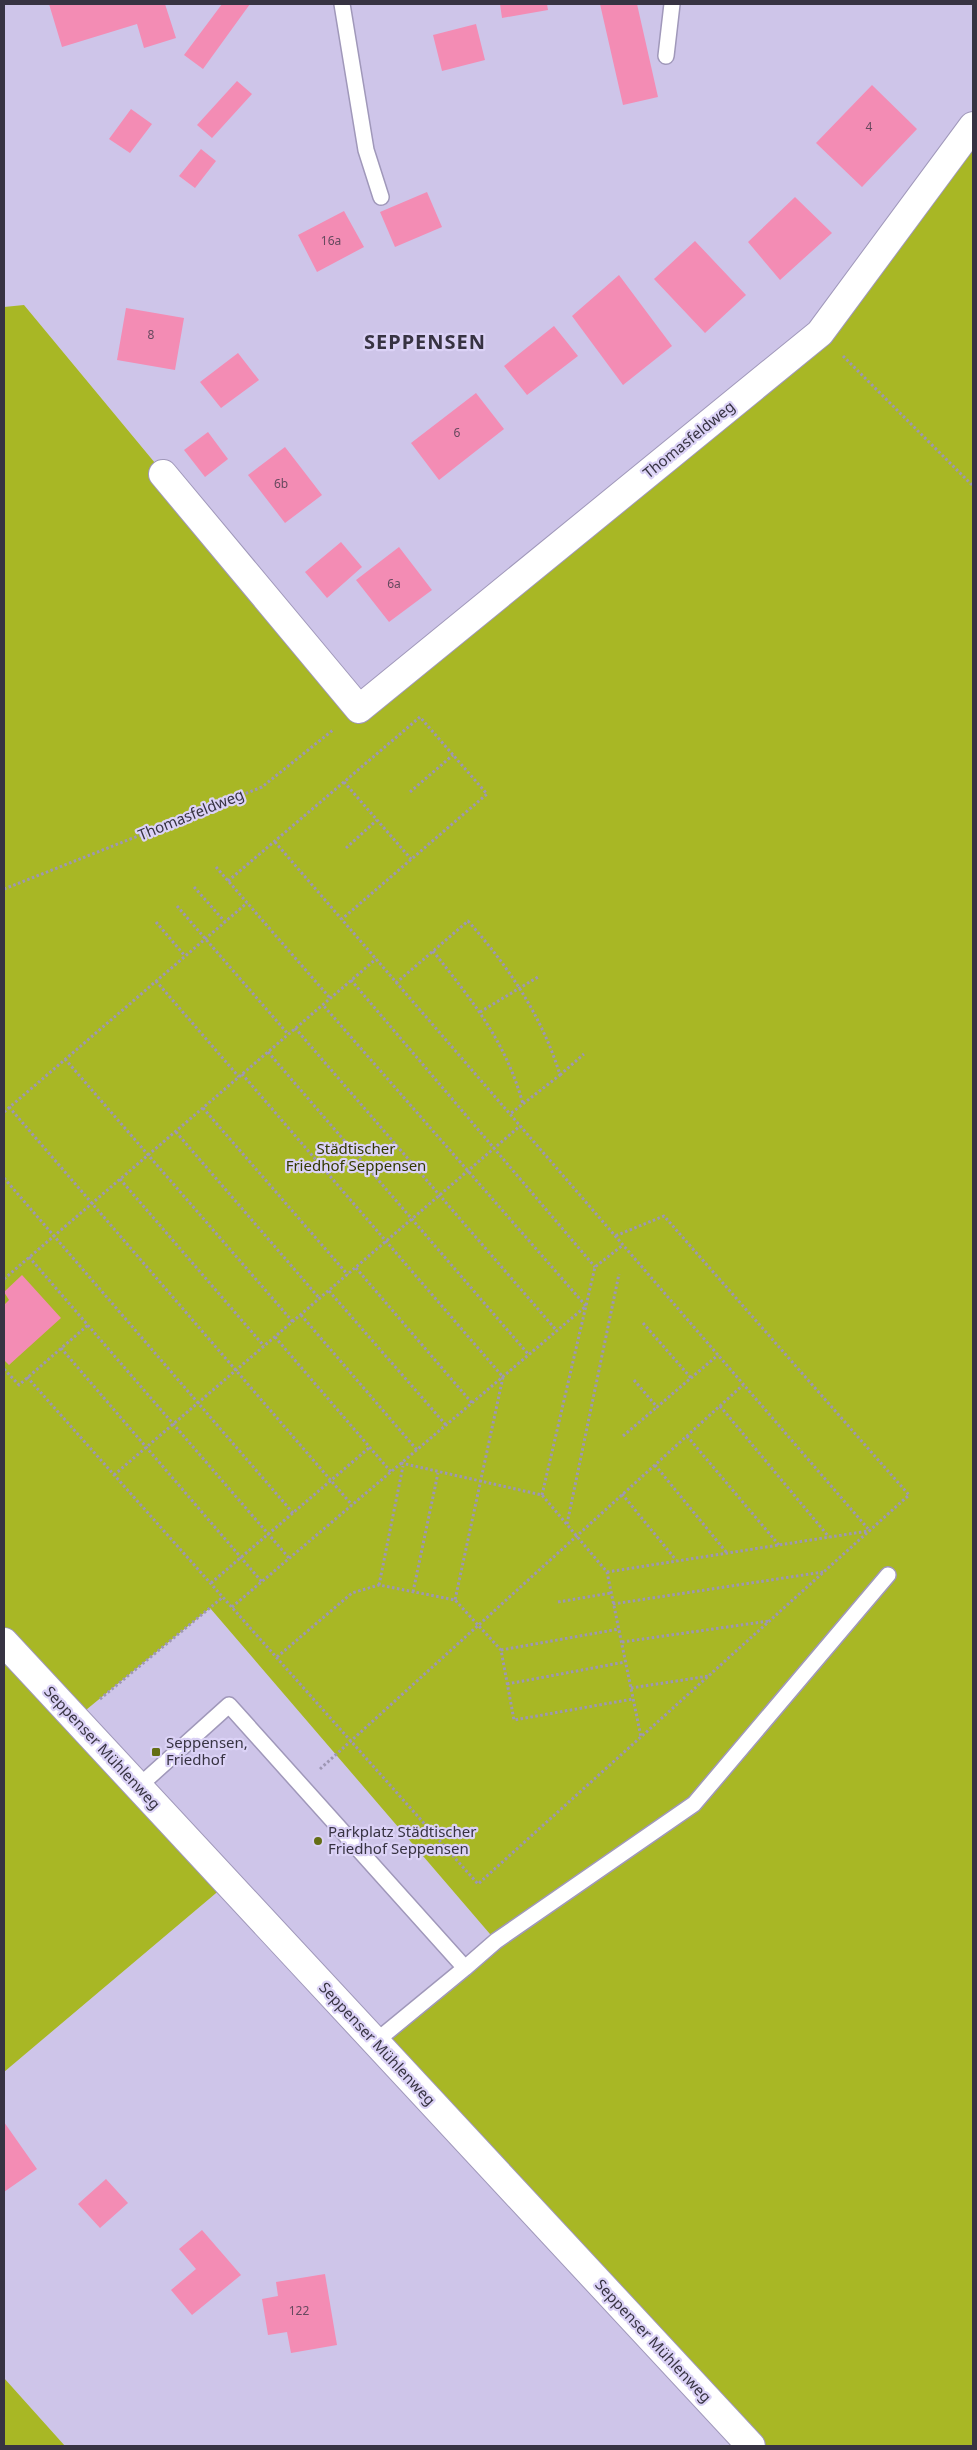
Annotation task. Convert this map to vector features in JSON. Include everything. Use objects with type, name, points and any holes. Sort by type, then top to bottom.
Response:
[{"type":"street","name":"Thomasfeldweg","points":[[359,709],[820,333],[973,126]]},
{"type":"street","points":[[164,474],[359,709]]},
{"type":"street","name":"Seppenser Mühlenweg","points":[[4,1642],[751,2446]]},
{"type":"lane","points":[[342,4],[366,150],[381,197]]},
{"type":"lane","points":[[666,56],[672,4]]},
{"type":"lane","points":[[375,2042],[496,1941],[694,1804],[888,1575]]},
{"type":"lane","points":[[138,1787],[229,1705],[465,1968]]},
{"type":"path","points":[[820,333],[973,486]]},
{"type":"path","name":"Thomasfeldweg","points":[[4,889],[262,787],[359,709]]},
{"type":"path","points":[[228,881],[420,717],[487,794],[342,919]]},
{"type":"path","points":[[410,792],[453,755]]},
{"type":"path","points":[[344,782],[411,860]]},
{"type":"path","points":[[346,848],[377,820]]},
{"type":"path","points":[[274,842],[870,1531]]},
{"type":"path","points":[[216,867],[330,998]]},
{"type":"path","points":[[194,887],[225,922]]},
{"type":"path","points":[[4,1112],[247,903]]},
{"type":"path","points":[[176,906],[288,1034]]},
{"type":"path","points":[[396,982],[468,920],[496,953],[519,988],[541,1026],[560,1075]]},
{"type":"path","points":[[156,922],[185,956]]},
{"type":"path","points":[[433,951],[480,1012],[505,1053],[523,1104]]},
{"type":"path","points":[[4,1279],[376,959]]},
{"type":"path","points":[[480,1012],[538,977]]},
{"type":"path","points":[[351,980],[595,1267]]},
{"type":"path","points":[[156,981],[503,1377]]},
{"type":"path","points":[[323,1004],[586,1306]]},
{"type":"path","points":[[295,1028],[557,1331]]},
{"type":"path","points":[[268,1052],[529,1354]]},
{"type":"path","points":[[510,1114],[584,1054]]},
{"type":"path","points":[[66,1059],[292,1322]]},
{"type":"path","points":[[9,1107],[352,1505]]},
{"type":"path","points":[[203,1108],[348,1275]]},
{"type":"path","points":[[114,1475],[520,1126]]},
{"type":"path","points":[[176,1132],[320,1299]]},
{"type":"path","points":[[4,1178],[293,1513]]},
{"type":"path","points":[[120,1179],[264,1346]]},
{"type":"path","points":[[27,1377],[478,1884],[909,1495],[664,1216],[615,1236]]},
{"type":"path","points":[[542,1495],[595,1267],[623,1245]]},
{"type":"path","points":[[29,1257],[289,1558]]},
{"type":"path","points":[[356,1268],[472,1403]]},
{"type":"path","points":[[566,1524],[619,1274]]},
{"type":"path","points":[[329,1291],[446,1425]]},
{"type":"path","points":[[232,1607],[586,1306]]},
{"type":"path","points":[[301,1315],[418,1450]]},
{"type":"path","points":[[643,1323],[691,1378]]},
{"type":"path","points":[[4,1369],[19,1385],[88,1325]]},
{"type":"path","points":[[275,1337],[391,1472]]},
{"type":"path","points":[[61,1348],[262,1582]]},
{"type":"path","points":[[623,1436],[718,1355]]},
{"type":"path","points":[[455,1600],[503,1377]]},
{"type":"path","points":[[634,1380],[657,1407]]},
{"type":"path","points":[[302,1786],[743,1385]]},
{"type":"path","points":[[720,1406],[829,1537]]},
{"type":"path","points":[[687,1436],[779,1545]]},
{"type":"path","points":[[211,1583],[370,1447]]},
{"type":"path","points":[[402,1464],[542,1495],[607,1572],[641,1737]]},
{"type":"path","points":[[379,1585],[402,1464]]},
{"type":"path","points":[[655,1465],[728,1553]]},
{"type":"path","points":[[413,1592],[438,1473]]},
{"type":"path","points":[[622,1494],[677,1561]]},
{"type":"path","points":[[607,1572],[870,1531]]},
{"type":"path","points":[[613,1604],[824,1572]]},
{"type":"path","points":[[276,1657],[352,1593],[379,1585],[455,1600],[501,1650],[514,1720],[633,1699]]},
{"type":"path","points":[[558,1602],[611,1593]]},
{"type":"path","points":[[75,1719],[223,1597]]},
{"type":"path","points":[[622,1642],[771,1620]]},
{"type":"path","points":[[501,1650],[619,1630]]},
{"type":"path","points":[[507,1684],[626,1662]]},
{"type":"path","points":[[631,1688],[710,1676]]},
{"type":"green space","name":"Städtischer Friedhof Seppensen","points":[[973,126],[973,2446],[751,2446],[375,2042],[496,1941],[210,1608],[75,1719],[228,1883],[4,2072],[4,307],[24,305],[359,709],[820,333]]},
{"type":"green space","points":[[4,2378],[65,2446],[4,2446]]},
{"type":"building","points":[[49,4],[165,4],[176,38],[144,48],[137,24],[62,47]]},
{"type":"building","points":[[222,4],[250,4],[203,69],[184,55]]},
{"type":"building","points":[[500,4],[547,4],[548,10],[502,18]]},
{"type":"building","points":[[600,4],[637,4],[658,97],[623,105]]},
{"type":"building","points":[[476,24],[485,60],[442,71],[433,35]]},
{"type":"building","points":[[237,81],[252,94],[212,138],[197,125]]},
{"type":"building","points":[[872,85],[917,129],[862,187],[816,143]]},
{"type":"building","points":[[131,109],[152,124],[130,153],[109,139]]},
{"type":"building","points":[[201,149],[216,161],[195,188],[179,176]]},
{"type":"building","points":[[427,192],[442,227],[395,247],[380,212]]},
{"type":"building","points":[[795,197],[832,233],[780,280],[748,242]]},
{"type":"building","points":[[344,211],[364,247],[317,272],[298,235]]},
{"type":"building","points":[[695,241],[746,295],[705,333],[654,279]]},
{"type":"building","points":[[619,275],[672,346],[623,385],[572,316]]},
{"type":"building","points":[[126,308],[184,318],[175,370],[117,360]]},
{"type":"building","points":[[554,326],[578,356],[527,395],[504,366]]},
{"type":"building","points":[[238,353],[259,380],[221,408],[200,382]]},
{"type":"building","points":[[476,393],[504,429],[439,480],[411,443]]},
{"type":"building","points":[[208,432],[228,459],[205,477],[184,450]]},
{"type":"building","points":[[285,447],[322,495],[285,523],[248,475]]},
{"type":"building","points":[[341,542],[362,567],[327,598],[305,572]]},
{"type":"building","points":[[399,547],[432,590],[389,622],[356,580]]},
{"type":"building","points":[[22,1275],[61,1318],[9,1365],[4,1360],[4,1305],[9,1300],[4,1292]]},
{"type":"building","points":[[4,2122],[37,2169],[4,2192]]},
{"type":"building","points":[[106,2179],[128,2203],[100,2228],[78,2204]]},
{"type":"building","points":[[202,2230],[241,2275],[192,2315],[171,2290],[196,2269],[179,2249]]},
{"type":"building","points":[[325,2274],[337,2345],[291,2353],[287,2332],[268,2335],[262,2299],[278,2296],[276,2282]]},
{"type":"place","name":"Seppensen, Friedhof","points":[[156,1752]]},
{"type":"place","name":"Parkplatz Städtischer Friedhof Seppensen","points":[[318,1841]]},
{"type":"district","name":"SEPPENSEN","points":[[425,342]]}]
